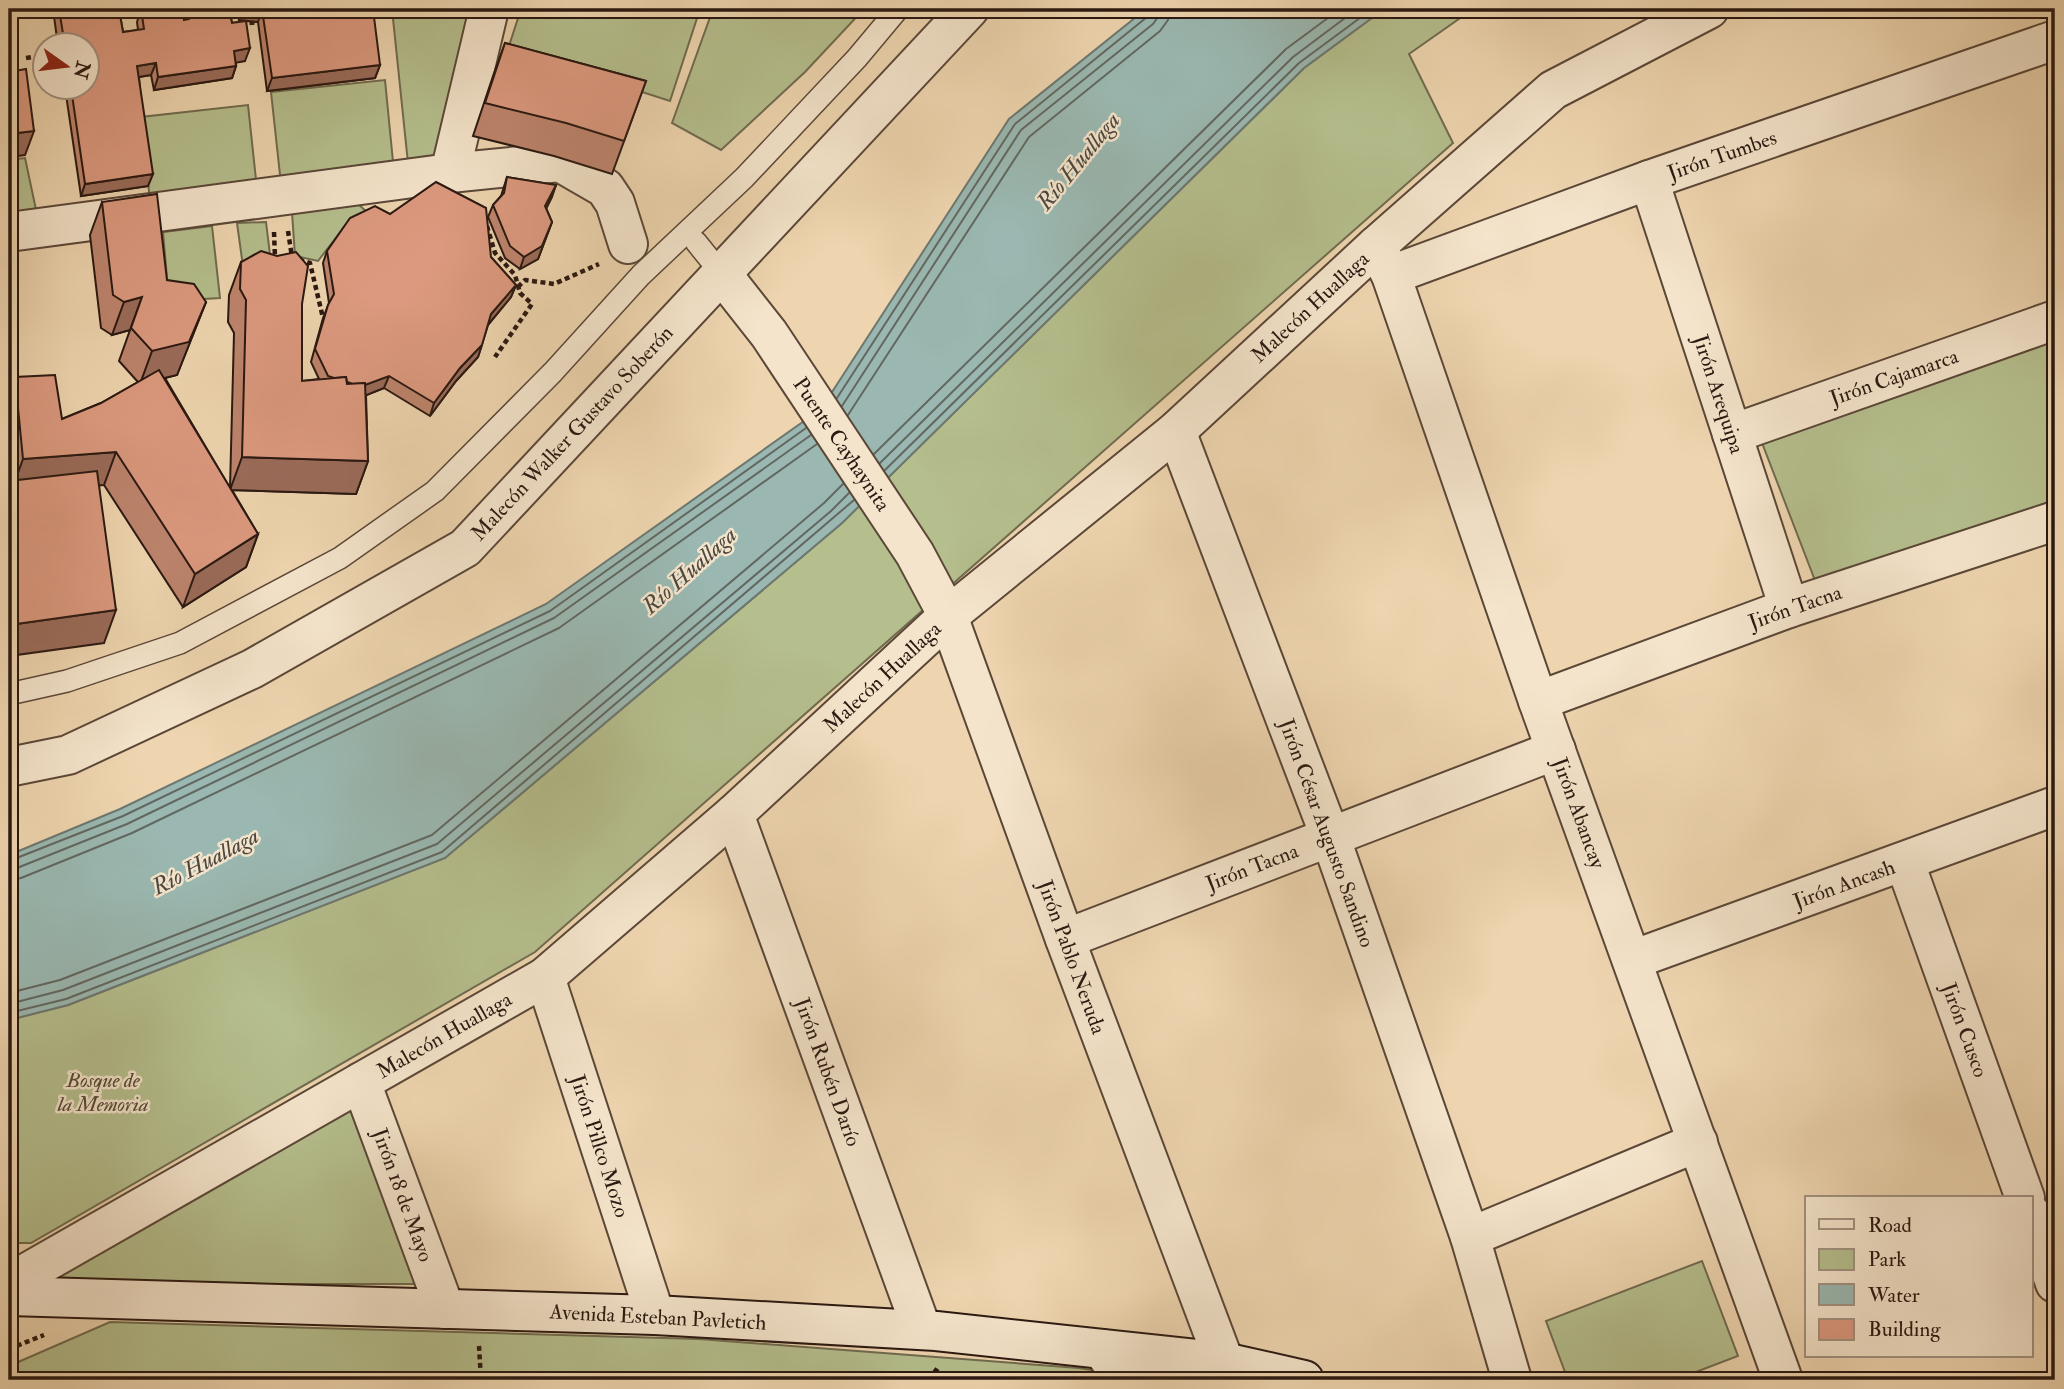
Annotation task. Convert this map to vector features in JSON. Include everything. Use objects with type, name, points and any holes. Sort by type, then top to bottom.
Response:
[{"type":"street","points":[[450,173],[489,9]]},
{"type":"street","name":"Malecón Walker Gustavo Soberón","points":[[9,767],[68,755],[252,669],[464,548],[969,9]]},
{"type":"street","name":"Malecón Huallaga","points":[[9,1283],[545,977],[734,814],[948,616],[1384,261],[1553,90],[1709,9]]},
{"type":"street","name":"Jirón Tumbes","points":[[1384,261],[1649,180],[2055,40]]},
{"type":"street","points":[[9,232],[450,173],[559,162],[605,188],[615,203],[628,244]]},
{"type":"street","name":"Jirón Arequipa","points":[[1649,180],[1789,608]]},
{"type":"street","name":"Jirón Abancay","points":[[1384,261],[1538,701],[1783,1380]]},
{"type":"street","name":"Puente Cayhaynita","points":[[721,273],[769,334],[915,554]]},
{"type":"street","name":"Jirón Cajamarca","points":[[1732,433],[2055,320]]},
{"type":"street","name":"Jirón César Augusto Sandino","points":[[1176,431],[1330,836],[1470,1237],[1512,1380]]},
{"type":"street","name":"Jirón Tacna","points":[[1538,701],[1789,608],[2055,521]]},
{"type":"street","name":"Jirón Pablo Neruda","points":[[915,554],[948,616],[1065,939],[1227,1371]]},
{"type":"street","name":"Jirón Tacna","points":[[1065,939],[1556,750]]},
{"type":"street","name":"Jirón Ancash","points":[[1632,960],[1905,863],[2055,806]]},
{"type":"street","name":"Jirón Rubén Darío","points":[[734,814],[922,1330]]},
{"type":"street","name":"Jirón Cusco","points":[[1905,863],[2024,1196]]},
{"type":"street","name":"Jirón Pillco Mozo","points":[[545,977],[655,1315]]},
{"type":"street","name":"Jirón 18 de Mayo","points":[[361,1082],[445,1309]]},
{"type":"street","points":[[1470,1237],[1698,1142]]},
{"type":"street","points":[[2032,1217],[2055,1283]]},
{"type":"street","name":"Avenida Esteban Pavletich","points":[[9,1296],[655,1315],[922,1330],[1102,1349],[1227,1371],[1304,1380]]},
{"type":"street","points":[[1102,1349],[1124,1380]]},
{"type":"lane","points":[[9,694],[67,681],[180,643],[340,558],[435,491],[553,372],[641,275],[744,178],[857,58],[898,9]]},
{"type":"lane","points":[[696,242],[721,273]]},
{"type":"path","points":[[232,25],[258,22]]},
{"type":"path","points":[[26,58],[32,57]]},
{"type":"path","points":[[276,266],[279,196]]},
{"type":"path","points":[[279,196],[292,259],[310,263],[323,317]]},
{"type":"path","points":[[485,219],[495,253],[515,275],[520,293],[532,304],[495,357]]},
{"type":"path","points":[[518,287],[525,280],[554,284],[612,258],[628,244]]},
{"type":"green space","points":[[392,9],[469,9],[435,157],[408,163]]},
{"type":"green space","points":[[521,9],[700,9],[670,101],[508,49]]},
{"type":"green space","points":[[713,9],[864,9],[805,72],[721,150],[672,123]]},
{"type":"green space","name":"Bosque de la Memoria","points":[[1384,9],[1473,9],[1409,54],[1453,143],[535,952],[31,1243],[9,1243],[9,1020],[68,1005],[445,858],[842,523],[1304,68]]},
{"type":"green space","points":[[385,80],[394,172],[281,184],[271,92]]},
{"type":"green space","points":[[248,105],[257,189],[150,201],[141,117]]},
{"type":"green space","points":[[25,158],[38,219],[9,221],[9,160]]},
{"type":"green space","points":[[356,202],[369,214],[345,226],[318,261],[295,256],[292,212]]},
{"type":"green space","points":[[266,222],[273,279],[245,281],[237,223]]},
{"type":"green space","points":[[212,226],[220,298],[169,301],[163,232]]},
{"type":"green space","points":[[2055,336],[2055,500],[1816,583],[1759,435]]},
{"type":"green space","points":[[356,1098],[422,1284],[33,1284]]},
{"type":"green space","points":[[1702,1261],[1738,1356],[1675,1380],[1568,1380],[1546,1321]]},
{"type":"green space","points":[[110,1322],[699,1339],[1079,1368],[1152,1380],[9,1380],[9,1366]]},
{"type":"water","name":"Río Huallaga","points":[[1146,9],[1384,9],[1304,68],[842,523],[445,858],[68,1005],[9,1020],[9,855],[120,809],[546,604],[821,409],[1009,119]]},
{"type":"building","points":[[59,9],[119,9],[123,32],[144,29],[141,9],[183,9],[184,20],[189,19],[188,9],[229,9],[232,23],[246,21],[250,48],[234,51],[236,66],[158,77],[156,63],[137,66],[153,174],[85,184],[73,102],[102,102],[102,32],[63,32]]},
{"type":"building","points":[[262,9],[300,9],[302,16],[373,9],[380,65],[272,78]]},
{"type":"building","points":[[505,43],[646,81],[624,141],[485,103]]},
{"type":"building","points":[[26,69],[34,131],[9,134],[9,72]]},
{"type":"building","points":[[507,177],[556,185],[545,206],[552,222],[542,246],[524,257],[510,246],[493,205],[504,193]]},
{"type":"building","points":[[436,182],[486,208],[491,257],[516,285],[491,314],[482,345],[460,368],[434,403],[389,376],[365,385],[347,382],[346,377],[328,376],[315,349],[334,294],[327,251],[350,218],[375,206],[390,214]]},
{"type":"building","points":[[157,194],[167,280],[194,284],[206,302],[189,342],[152,351],[131,328],[142,297],[124,302],[113,295],[102,202]]},
{"type":"building","points":[[261,251],[277,256],[296,252],[308,266],[302,304],[302,381],[346,377],[347,384],[365,383],[368,461],[242,457],[246,300],[240,289],[241,262]]},
{"type":"building","points":[[159,370],[258,534],[195,574],[116,452],[23,459],[15,377],[55,375],[62,419],[101,403]]},
{"type":"building","points":[[97,471],[116,610],[9,625],[9,481]]}]
